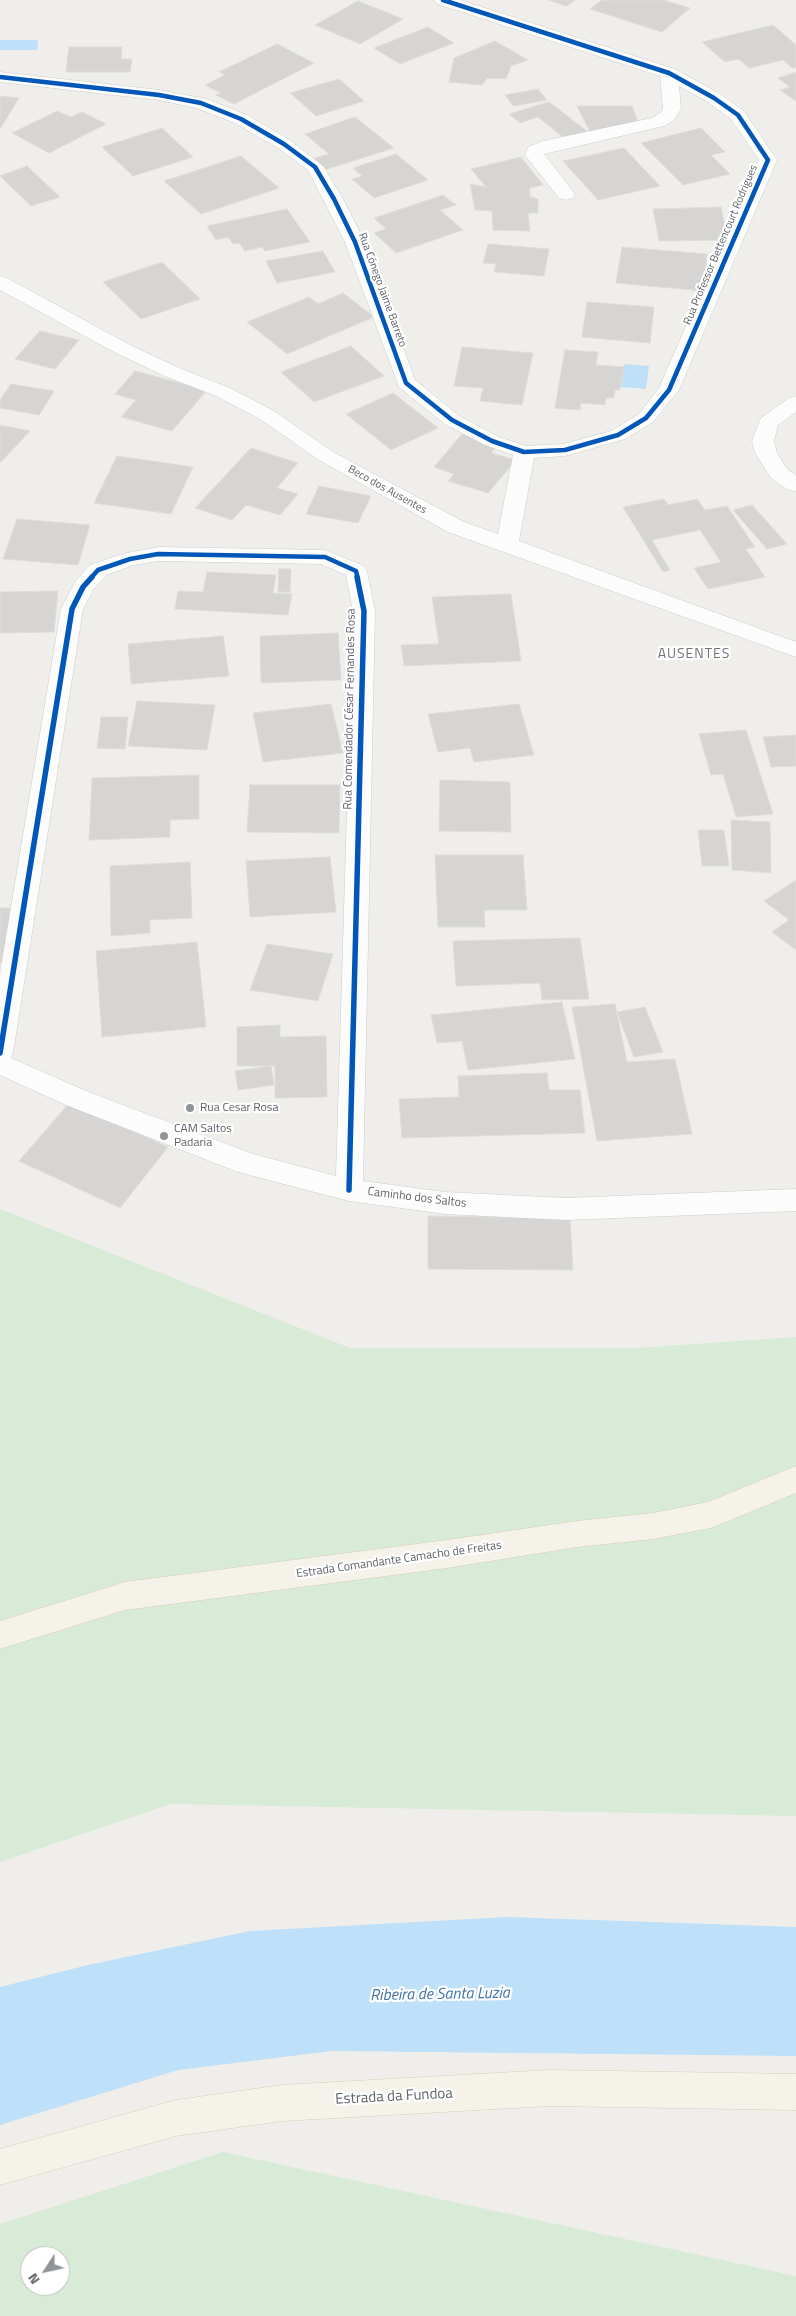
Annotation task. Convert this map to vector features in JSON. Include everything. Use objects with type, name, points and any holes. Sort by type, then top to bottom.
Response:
[{"type":"main road","name":"Estrada Comandante Camacho de Freitas","points":[[0,1635],[124,1596],[653,1526],[711,1515],[796,1479]]},
{"type":"main road","name":"Estrada da Fundoa","points":[[0,2167],[176,2118],[282,2103],[550,2088],[796,2092]]},
{"type":"street","name":"Rua Professor Bettencourt Rodrigues","points":[[443,0],[669,74],[714,98],[738,115],[768,160],[669,390],[646,418],[618,435],[565,450],[524,452]]},
{"type":"street","points":[[566,194],[534,155],[535,151],[543,147],[647,126],[667,117],[672,109],[669,74]]},
{"type":"street","name":"Rua Cónego Jaime Barreto","points":[[0,77],[201,103],[241,119],[284,144],[314,168],[334,199],[355,242],[406,383],[452,420],[492,441],[524,452]]},
{"type":"street","name":"Beco dos Ausentes","points":[[0,282],[123,348],[172,372],[223,392],[267,415],[326,456],[456,527],[796,650]]},
{"type":"street","points":[[796,402],[768,422],[763,441],[766,453],[779,473],[796,485]]},
{"type":"street","points":[[507,544],[524,452]]},
{"type":"street","name":"Rua Comendador César Fernandes Rosa","points":[[0,1053],[72,609],[83,588],[98,570],[130,559],[158,554],[326,557],[356,571],[364,611],[349,1190]]},
{"type":"street","name":"Caminho dos Saltos","points":[[0,1064],[76,1098],[248,1164],[349,1190],[445,1203],[566,1209],[796,1200]]},
{"type":"green space","points":[[0,1209],[350,1348],[636,1348],[796,1337],[796,1816],[171,1804],[0,1862]]},
{"type":"green space","points":[[223,2152],[796,2276],[796,2316],[0,2316],[0,2224]]},
{"type":"water","points":[[0,40],[38,40],[37,50],[0,50]]},
{"type":"water","points":[[624,364],[649,366],[646,389],[621,387]]},
{"type":"water","name":"Ribeira de Santa Luzia","points":[[508,1917],[796,1927],[796,2056],[332,2051],[178,2070],[0,2125],[0,1987],[88,1965],[250,1931]]},
{"type":"building","points":[[549,0],[575,0],[566,6]]},
{"type":"building","points":[[602,0],[663,0],[690,8],[662,32],[590,9]]},
{"type":"building","points":[[358,1],[403,19],[360,44],[315,25]]},
{"type":"building","points":[[773,25],[796,45],[796,67],[792,68],[783,60],[749,68],[739,59],[725,62],[702,42]]},
{"type":"building","points":[[428,27],[454,43],[400,64],[374,48]]},
{"type":"building","points":[[495,41],[528,60],[511,66],[506,79],[487,78],[482,85],[449,82],[454,58]]},
{"type":"building","points":[[277,44],[314,63],[234,104],[216,95],[221,93],[205,85],[225,75],[219,72]]},
{"type":"building","points":[[69,47],[122,47],[121,59],[132,59],[130,72],[66,72]]},
{"type":"building","points":[[796,72],[796,101],[780,90],[790,87],[778,78]]},
{"type":"building","points":[[339,79],[364,101],[316,116],[290,93]]},
{"type":"building","points":[[538,89],[547,100],[513,106],[505,95]]},
{"type":"building","points":[[0,96],[19,98],[0,129]]},
{"type":"building","points":[[549,102],[587,131],[564,138],[538,117],[520,123],[509,114]]},
{"type":"building","points":[[577,106],[632,106],[639,124],[590,132]]},
{"type":"building","points":[[57,111],[71,117],[82,112],[106,124],[49,153],[12,133]]},
{"type":"building","points":[[355,117],[394,148],[324,170],[312,159],[329,154],[305,134]]},
{"type":"building","points":[[162,128],[193,157],[133,176],[102,147]]},
{"type":"building","points":[[701,128],[725,152],[711,155],[730,174],[683,185],[641,143]]},
{"type":"building","points":[[624,148],[660,186],[598,200],[563,161]]},
{"type":"building","points":[[396,154],[428,180],[374,198],[352,179],[362,176],[353,168]]},
{"type":"building","points":[[241,156],[279,188],[201,214],[164,181]]},
{"type":"building","points":[[521,157],[543,185],[530,188],[530,197],[538,199],[538,213],[528,213],[530,231],[493,230],[492,211],[475,210],[470,184],[486,187],[471,169]]},
{"type":"building","points":[[27,166],[60,197],[31,206],[0,176]]},
{"type":"building","points":[[443,195],[456,205],[440,210],[463,230],[396,253],[374,233],[386,229],[374,218]]},
{"type":"building","points":[[721,207],[728,240],[659,241],[653,209]]},
{"type":"building","points":[[287,209],[310,242],[265,251],[262,247],[245,251],[239,243],[233,244],[228,237],[216,240],[207,226]]},
{"type":"building","points":[[488,244],[549,249],[544,276],[494,272],[496,264],[483,263]]},
{"type":"building","points":[[622,247],[707,254],[703,291],[616,283]]},
{"type":"building","points":[[323,251],[335,272],[277,283],[266,261]]},
{"type":"building","points":[[162,262],[200,299],[141,319],[103,282]]},
{"type":"building","points":[[343,293],[374,317],[287,354],[247,322],[309,297],[318,304]]},
{"type":"building","points":[[587,302],[654,307],[650,343],[582,337]]},
{"type":"building","points":[[40,331],[79,340],[55,369],[15,359]]},
{"type":"building","points":[[351,346],[384,376],[314,402],[281,372]]},
{"type":"building","points":[[462,347],[533,353],[522,405],[480,401],[483,388],[454,386]]},
{"type":"building","points":[[565,350],[598,352],[596,365],[624,367],[620,390],[615,390],[614,398],[606,398],[605,405],[581,403],[580,410],[555,408]]},
{"type":"building","points":[[135,371],[207,390],[172,431],[121,417],[136,400],[115,394]]},
{"type":"building","points":[[11,384],[54,391],[39,415],[0,408],[0,400]]},
{"type":"building","points":[[393,393],[438,428],[391,450],[346,414]]},
{"type":"building","points":[[0,425],[30,431],[0,463]]},
{"type":"building","points":[[462,434],[498,444],[491,453],[516,460],[488,493],[448,481],[454,474],[434,467]]},
{"type":"building","points":[[251,448],[298,463],[277,488],[298,494],[280,515],[246,505],[232,520],[195,508]]},
{"type":"building","points":[[117,456],[193,467],[171,514],[94,503]]},
{"type":"building","points":[[319,486],[371,496],[358,523],[306,514]]},
{"type":"building","points":[[664,499],[668,505],[697,499],[705,510],[727,506],[755,547],[746,549],[765,577],[708,589],[694,568],[721,562],[700,530],[652,540],[670,570],[663,572],[623,507]]},
{"type":"building","points":[[752,505],[787,544],[767,549],[733,510]]},
{"type":"building","points":[[17,519],[90,525],[78,565],[3,559]]},
{"type":"building","points":[[279,569],[291,569],[290,592],[278,592]]},
{"type":"building","points":[[207,572],[276,575],[273,593],[292,594],[288,615],[175,609],[178,591],[203,592]]},
{"type":"building","points":[[58,591],[54,632],[0,633],[0,592]]},
{"type":"building","points":[[511,594],[521,661],[404,666],[401,645],[439,644],[432,597]]},
{"type":"building","points":[[338,633],[341,680],[261,683],[260,636]]},
{"type":"building","points":[[223,636],[229,676],[131,684],[128,644]]},
{"type":"building","points":[[137,701],[215,705],[207,750],[128,746]]},
{"type":"building","points":[[331,704],[343,753],[263,762],[253,713]]},
{"type":"building","points":[[519,704],[534,755],[474,762],[470,748],[438,752],[428,714]]},
{"type":"building","points":[[101,717],[128,717],[125,749],[97,748]]},
{"type":"building","points":[[746,730],[773,814],[736,817],[723,774],[711,775],[699,734]]},
{"type":"building","points":[[796,735],[796,766],[771,767],[763,737]]},
{"type":"building","points":[[199,775],[199,819],[170,820],[170,837],[89,840],[92,778]]},
{"type":"building","points":[[440,780],[510,782],[511,832],[439,831]]},
{"type":"building","points":[[250,785],[340,785],[339,833],[247,832]]},
{"type":"building","points":[[731,820],[770,822],[771,873],[732,870]]},
{"type":"building","points":[[698,830],[724,830],[729,866],[702,866]]},
{"type":"building","points":[[435,855],[523,855],[527,910],[484,910],[485,927],[438,927]]},
{"type":"building","points":[[330,857],[336,912],[250,917],[246,861]]},
{"type":"building","points":[[190,862],[192,918],[150,920],[150,933],[111,936],[110,866]]},
{"type":"building","points":[[796,880],[796,950],[772,932],[789,920],[764,901]]},
{"type":"building","points":[[0,908],[10,908],[11,962],[0,963]]},
{"type":"building","points":[[580,938],[589,999],[542,1000],[540,983],[456,986],[453,941]]},
{"type":"building","points":[[197,942],[206,1027],[102,1037],[96,951]]},
{"type":"building","points":[[267,944],[333,954],[318,1001],[250,990]]},
{"type":"building","points":[[562,1002],[575,1059],[468,1070],[462,1041],[437,1043],[431,1015]]},
{"type":"building","points":[[615,1004],[627,1062],[675,1059],[692,1134],[597,1141],[572,1007]]},
{"type":"building","points":[[645,1007],[663,1052],[634,1057],[617,1012]]},
{"type":"building","points":[[280,1025],[280,1037],[326,1036],[327,1097],[275,1098],[275,1066],[237,1066],[237,1027]]},
{"type":"building","points":[[271,1066],[274,1085],[238,1090],[235,1071]]},
{"type":"building","points":[[547,1073],[549,1090],[580,1090],[585,1133],[402,1138],[399,1099],[459,1097],[458,1076]]},
{"type":"building","points":[[70,1102],[168,1147],[120,1208],[19,1161]]},
{"type":"building","points":[[428,1216],[570,1218],[573,1270],[428,1269]]},
{"type":"cycle path","points":[[0,77],[159,95],[201,103],[241,119],[284,144],[315,167],[334,199],[355,242],[406,383],[452,420],[492,441],[524,452],[565,450],[618,435],[646,418],[669,390],[768,160],[738,115],[714,98],[669,73],[443,0]]},
{"type":"cycle path","points":[[0,1053],[72,609],[83,587],[98,570],[130,559],[158,554],[325,557],[356,571],[364,611],[349,1190]]},
{"type":"place","name":"Rua Cesar Rosa","points":[[190,1108]]},
{"type":"place","name":"CAM Saltos Padaria","points":[[164,1136]]},
{"type":"district","name":"AUSENTES","points":[[694,655]]}]
